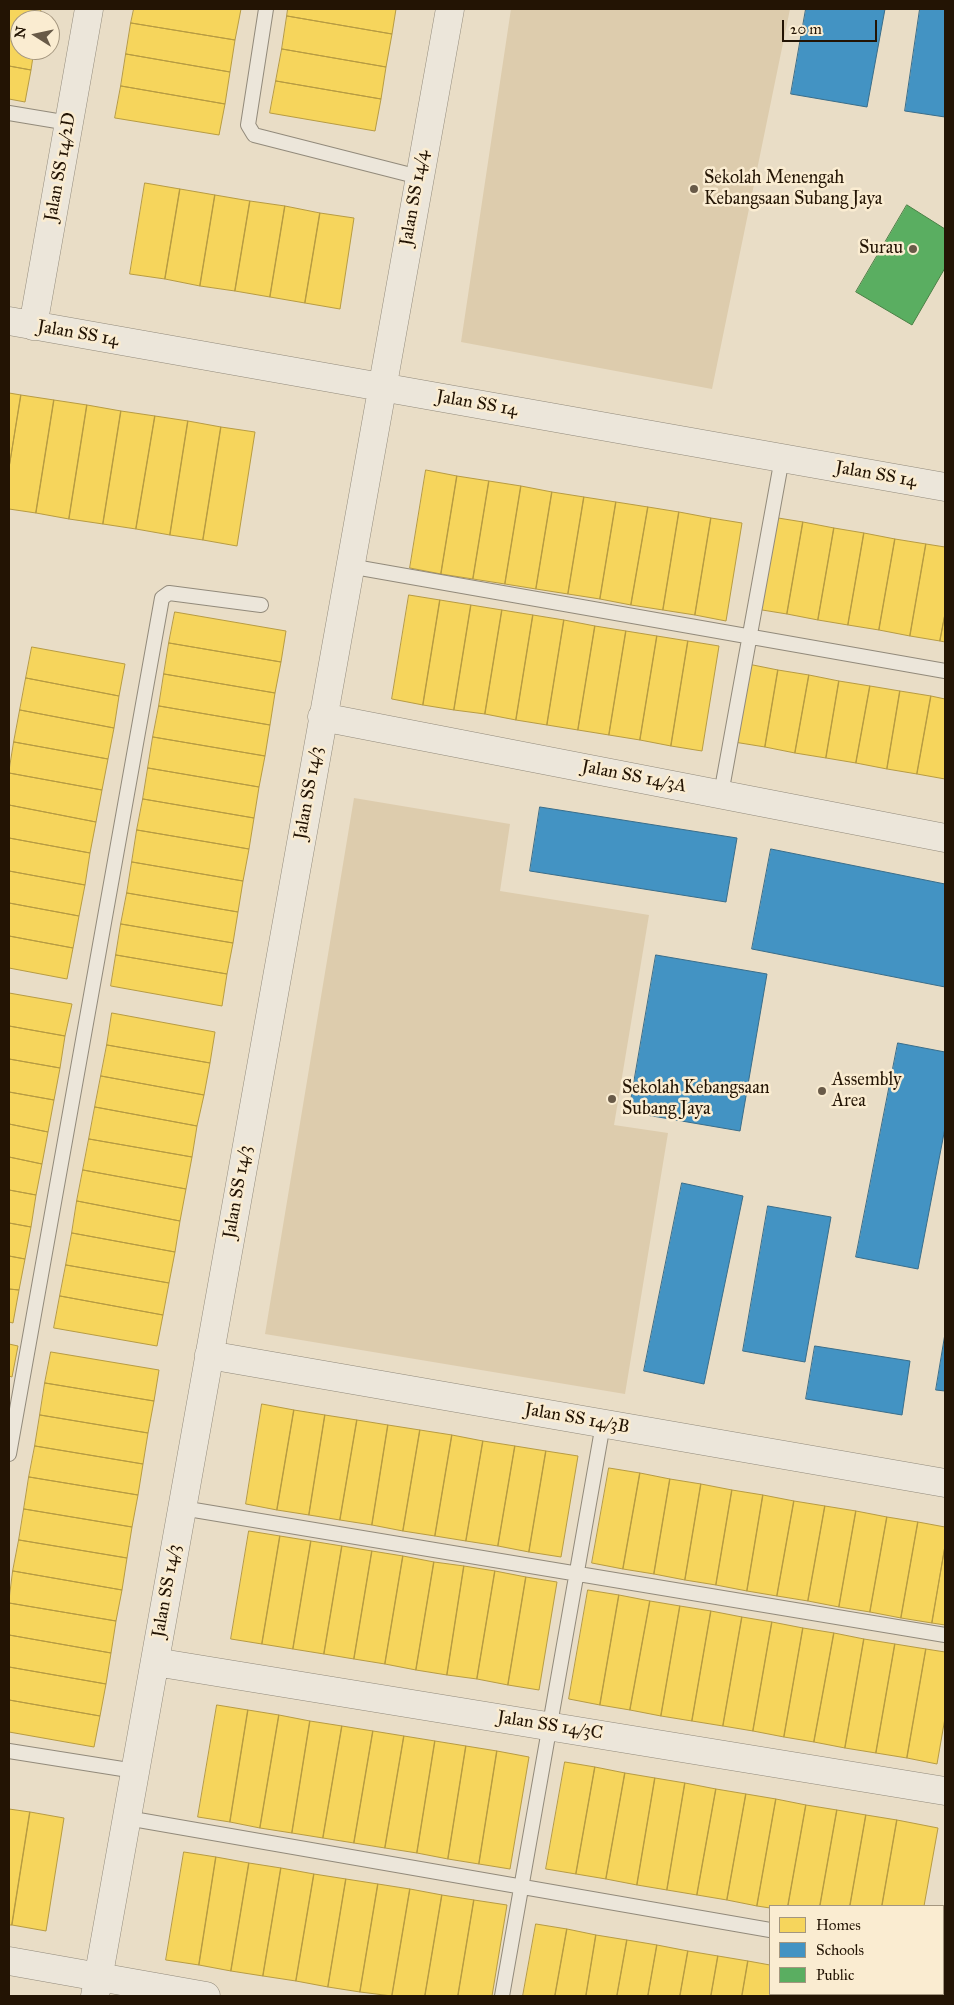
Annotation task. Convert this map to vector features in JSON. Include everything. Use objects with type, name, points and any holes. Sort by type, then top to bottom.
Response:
[{"type":"street","name":"Jalan SS 14/2D","points":[[21,324],[68,123],[89,9]]},
{"type":"street","name":"Jalan SS 14/4","points":[[381,388],[450,9]]},
{"type":"street","name":"Jalan SS 14","points":[[21,324],[945,488]]},
{"type":"street","name":"Jalan SS 14/3","points":[[97,1987],[381,388]]},
{"type":"street","name":"Jalan SS 14/3A","points":[[322,717],[945,838]]},
{"type":"street","name":"Jalan SS 14/3B","points":[[209,1355],[945,1483]]},
{"type":"street","name":"Jalan SS 14/3C","points":[[155,1662],[945,1791]]},
{"type":"street","points":[[9,1961],[97,1987],[206,1996]]},
{"type":"lane","points":[[266,9],[248,125],[254,135],[419,177]]},
{"type":"lane","points":[[9,113],[68,123]]},
{"type":"lane","points":[[721,794],[782,458]]},
{"type":"lane","points":[[349,566],[945,670]]},
{"type":"lane","points":[[9,1454],[162,598],[169,593],[261,605]]},
{"type":"lane","points":[[502,1996],[603,1424]]},
{"type":"lane","points":[[182,1508],[945,1635]]},
{"type":"lane","points":[[9,1751],[135,1771]]},
{"type":"lane","points":[[127,1818],[769,1930]]},
{"type":"shaded area","points":[[511,9],[790,9],[712,389],[461,342]]},
{"type":"shaded area","points":[[354,798],[510,824],[500,891],[649,915],[614,1125],[668,1133],[625,1394],[265,1334]]},
{"type":"building: Homes","points":[[9,9],[41,9],[10,10],[9,33]]},
{"type":"building: Homes","points":[[134,9],[241,9],[235,40],[131,23]]},
{"type":"building: Homes","points":[[288,9],[396,9],[392,34],[287,16]]},
{"type":"building: Homes","points":[[287,16],[392,34],[386,67],[282,49]]},
{"type":"building: Homes","points":[[131,23],[235,40],[230,72],[126,54]]},
{"type":"building: Homes","points":[[9,33],[10,60],[32,60],[31,70],[9,66]]},
{"type":"building: Homes","points":[[282,49],[386,67],[381,99],[276,81]]},
{"type":"building: Homes","points":[[126,54],[230,72],[225,104],[121,86]]},
{"type":"building: Homes","points":[[9,66],[31,70],[25,102],[9,99]]},
{"type":"building: Homes","points":[[276,81],[381,99],[375,131],[270,113]]},
{"type":"building: Homes","points":[[121,86],[225,104],[219,135],[115,118]]},
{"type":"building: Homes","points":[[145,183],[180,189],[165,279],[130,274]]},
{"type":"building: Homes","points":[[180,189],[215,195],[200,286],[165,279]]},
{"type":"building: Homes","points":[[215,195],[250,201],[235,291],[200,286]]},
{"type":"building: Homes","points":[[250,201],[285,206],[270,297],[235,291]]},
{"type":"building: Homes","points":[[285,206],[320,213],[305,303],[270,297]]},
{"type":"building: Homes","points":[[320,213],[354,218],[340,309],[305,303]]},
{"type":"building: Homes","points":[[9,393],[21,395],[9,468]]},
{"type":"building: Homes","points":[[21,395],[54,400],[36,513],[9,509],[9,468]]},
{"type":"building: Homes","points":[[54,400],[87,405],[69,519],[36,513]]},
{"type":"building: Homes","points":[[87,405],[121,411],[103,524],[69,519]]},
{"type":"building: Homes","points":[[121,411],[155,416],[136,529],[103,524]]},
{"type":"building: Homes","points":[[155,416],[188,421],[170,535],[136,529]]},
{"type":"building: Homes","points":[[188,421],[221,427],[203,540],[170,535]]},
{"type":"building: Homes","points":[[221,427],[255,432],[237,546],[203,540]]},
{"type":"building: Homes","points":[[426,470],[457,476],[441,574],[410,568]]},
{"type":"building: Homes","points":[[457,476],[489,481],[473,579],[441,574]]},
{"type":"building: Homes","points":[[489,481],[521,486],[505,584],[473,579]]},
{"type":"building: Homes","points":[[521,486],[552,492],[536,589],[505,584]]},
{"type":"building: Homes","points":[[552,492],[584,497],[568,594],[536,589]]},
{"type":"building: Homes","points":[[584,497],[616,502],[600,599],[568,594]]},
{"type":"building: Homes","points":[[616,502],[648,507],[631,605],[600,599]]},
{"type":"building: Homes","points":[[648,507],[679,512],[663,610],[631,605]]},
{"type":"building: Homes","points":[[679,512],[711,518],[695,615],[663,610]]},
{"type":"building: Homes","points":[[772,517],[803,522],[787,614],[756,609]]},
{"type":"building: Homes","points":[[711,518],[742,523],[726,621],[695,615]]},
{"type":"building: Homes","points":[[803,522],[834,528],[818,620],[787,614]]},
{"type":"building: Homes","points":[[834,528],[864,533],[848,625],[818,620]]},
{"type":"building: Homes","points":[[864,533],[895,539],[879,630],[848,625]]},
{"type":"building: Homes","points":[[895,539],[926,544],[910,636],[879,630]]},
{"type":"building: Homes","points":[[926,544],[945,547],[945,614],[940,641],[910,636]]},
{"type":"building: Homes","points":[[409,595],[440,600],[423,705],[392,699]]},
{"type":"building: Homes","points":[[440,600],[471,605],[454,710],[423,705]]},
{"type":"building: Homes","points":[[471,605],[502,610],[485,714],[454,710]]},
{"type":"building: Homes","points":[[502,610],[533,615],[516,720],[485,714]]},
{"type":"building: Homes","points":[[175,612],[286,631],[281,662],[169,643]]},
{"type":"building: Homes","points":[[945,614],[945,642],[940,641]]},
{"type":"building: Homes","points":[[533,615],[564,620],[547,725],[516,720]]},
{"type":"building: Homes","points":[[564,620],[595,626],[578,730],[547,725]]},
{"type":"building: Homes","points":[[595,626],[626,631],[609,735],[578,730]]},
{"type":"building: Homes","points":[[626,631],[657,636],[640,740],[609,735]]},
{"type":"building: Homes","points":[[657,636],[688,641],[671,746],[640,740]]},
{"type":"building: Homes","points":[[688,641],[719,646],[702,751],[671,746]]},
{"type":"building: Homes","points":[[169,643],[281,662],[275,693],[164,674]]},
{"type":"building: Homes","points":[[32,647],[125,664],[119,696],[26,678]]},
{"type":"building: Homes","points":[[748,664],[778,670],[765,747],[734,742]]},
{"type":"building: Homes","points":[[778,670],[809,675],[795,753],[765,747]]},
{"type":"building: Homes","points":[[164,674],[275,693],[270,725],[159,706]]},
{"type":"building: Homes","points":[[809,675],[839,681],[826,758],[795,753]]},
{"type":"building: Homes","points":[[26,678],[119,696],[114,728],[20,710]]},
{"type":"building: Homes","points":[[839,681],[870,686],[856,763],[826,758]]},
{"type":"building: Homes","points":[[870,686],[900,691],[887,769],[856,763]]},
{"type":"building: Homes","points":[[900,691],[931,696],[917,774],[887,769]]},
{"type":"building: Homes","points":[[931,696],[945,699],[945,779],[917,774]]},
{"type":"building: Homes","points":[[159,706],[270,725],[265,756],[153,737]]},
{"type":"building: Homes","points":[[20,710],[114,728],[108,759],[14,742]]},
{"type":"building: Homes","points":[[153,737],[265,756],[259,787],[148,768]]},
{"type":"building: Homes","points":[[14,742],[108,759],[102,790],[9,773]]},
{"type":"building: Homes","points":[[148,768],[259,787],[254,818],[143,799]]},
{"type":"building: Homes","points":[[9,773],[102,790],[96,822],[9,805]]},
{"type":"building: Homes","points":[[143,799],[254,818],[249,849],[137,830]]},
{"type":"building: Homes","points":[[9,805],[96,822],[90,853],[9,838]]},
{"type":"building: Homes","points":[[137,830],[249,849],[243,881],[132,862]]},
{"type":"building: Homes","points":[[9,838],[90,853],[85,885],[9,871]]},
{"type":"building: Homes","points":[[132,862],[243,881],[238,912],[127,893]]},
{"type":"building: Homes","points":[[9,871],[85,885],[79,916],[9,903]]},
{"type":"building: Homes","points":[[127,893],[238,912],[233,943],[121,924]]},
{"type":"building: Homes","points":[[9,903],[79,916],[73,948],[9,936]]},
{"type":"building: Homes","points":[[121,924],[233,943],[227,974],[116,955]]},
{"type":"building: Homes","points":[[9,936],[73,948],[67,979],[9,968]]},
{"type":"building: Homes","points":[[116,955],[227,974],[222,1006],[111,986]]},
{"type":"building: Homes","points":[[9,993],[72,1004],[65,1036],[9,1026]]},
{"type":"building: Homes","points":[[112,1013],[215,1032],[210,1063],[107,1045]]},
{"type":"building: Homes","points":[[9,1026],[65,1036],[60,1068],[9,1059]]},
{"type":"building: Homes","points":[[107,1045],[210,1063],[204,1095],[101,1076]]},
{"type":"building: Homes","points":[[9,1059],[60,1068],[54,1100],[9,1092]]},
{"type":"building: Homes","points":[[101,1076],[204,1095],[197,1126],[95,1107]]},
{"type":"building: Homes","points":[[9,1092],[54,1100],[48,1132],[9,1124]]},
{"type":"building: Homes","points":[[95,1107],[197,1126],[192,1157],[89,1139]]},
{"type":"building: Homes","points":[[9,1124],[48,1132],[42,1164],[9,1157]]},
{"type":"building: Homes","points":[[89,1139],[192,1157],[186,1189],[83,1170]]},
{"type":"building: Homes","points":[[9,1157],[42,1164],[36,1195],[9,1190]]},
{"type":"building: Homes","points":[[83,1170],[186,1189],[180,1221],[77,1201]]},
{"type":"building: Homes","points":[[9,1190],[36,1195],[31,1227],[9,1223]]},
{"type":"building: Homes","points":[[77,1201],[180,1221],[175,1252],[72,1233]]},
{"type":"building: Homes","points":[[9,1223],[31,1227],[25,1259],[9,1256]]},
{"type":"building: Homes","points":[[72,1233],[175,1252],[169,1283],[66,1265]]},
{"type":"building: Homes","points":[[9,1256],[25,1259],[19,1290],[9,1289]]},
{"type":"building: Homes","points":[[66,1265],[169,1283],[163,1315],[60,1296]]},
{"type":"building: Homes","points":[[9,1289],[19,1290],[13,1323],[9,1322]]},
{"type":"building: Homes","points":[[60,1296],[163,1315],[157,1346],[54,1328]]},
{"type":"building: Homes","points":[[9,1344],[18,1346],[12,1377],[9,1376]]},
{"type":"building: Homes","points":[[51,1352],[159,1370],[154,1401],[45,1383]]},
{"type":"building: Homes","points":[[45,1383],[154,1401],[148,1433],[40,1415]]},
{"type":"building: Homes","points":[[262,1404],[294,1410],[277,1510],[246,1504]]},
{"type":"building: Homes","points":[[294,1410],[325,1415],[309,1515],[277,1510]]},
{"type":"building: Homes","points":[[40,1415],[148,1433],[143,1464],[35,1446]]},
{"type":"building: Homes","points":[[325,1415],[357,1420],[340,1520],[309,1515]]},
{"type":"building: Homes","points":[[357,1420],[388,1425],[372,1525],[340,1520]]},
{"type":"building: Homes","points":[[388,1425],[420,1430],[403,1531],[372,1525]]},
{"type":"building: Homes","points":[[420,1430],[452,1435],[435,1536],[403,1531]]},
{"type":"building: Homes","points":[[452,1435],[483,1441],[466,1541],[435,1536]]},
{"type":"building: Homes","points":[[483,1441],[515,1446],[498,1546],[466,1541]]},
{"type":"building: Homes","points":[[35,1446],[143,1464],[138,1495],[29,1477]]},
{"type":"building: Homes","points":[[515,1446],[546,1451],[529,1552],[498,1546]]},
{"type":"building: Homes","points":[[546,1451],[578,1456],[561,1557],[529,1552]]},
{"type":"building: Homes","points":[[609,1468],[640,1473],[623,1569],[592,1563]]},
{"type":"building: Homes","points":[[640,1473],[670,1479],[654,1574],[623,1569]]},
{"type":"building: Homes","points":[[29,1477],[138,1495],[132,1527],[24,1509]]},
{"type":"building: Homes","points":[[670,1479],[701,1484],[685,1580],[654,1574]]},
{"type":"building: Homes","points":[[701,1484],[732,1490],[716,1585],[685,1580]]},
{"type":"building: Homes","points":[[732,1490],[763,1495],[747,1591],[716,1585]]},
{"type":"building: Homes","points":[[763,1495],[794,1501],[777,1596],[747,1591]]},
{"type":"building: Homes","points":[[794,1501],[825,1506],[808,1601],[777,1596]]},
{"type":"building: Homes","points":[[825,1506],[856,1511],[839,1607],[808,1601]]},
{"type":"building: Homes","points":[[24,1509],[132,1527],[127,1558],[19,1540]]},
{"type":"building: Homes","points":[[856,1511],[887,1517],[870,1612],[839,1607]]},
{"type":"building: Homes","points":[[887,1517],[918,1522],[901,1618],[870,1612]]},
{"type":"building: Homes","points":[[918,1522],[945,1527],[945,1546],[932,1623],[901,1618]]},
{"type":"building: Homes","points":[[249,1531],[280,1536],[262,1644],[231,1639]]},
{"type":"building: Homes","points":[[280,1536],[311,1541],[293,1649],[262,1644]]},
{"type":"building: Homes","points":[[19,1540],[127,1558],[122,1590],[13,1571]]},
{"type":"building: Homes","points":[[311,1541],[342,1546],[324,1654],[293,1649]]},
{"type":"building: Homes","points":[[342,1546],[372,1551],[354,1659],[324,1654]]},
{"type":"building: Homes","points":[[945,1546],[945,1625],[932,1623]]},
{"type":"building: Homes","points":[[372,1551],[403,1556],[385,1664],[354,1659]]},
{"type":"building: Homes","points":[[403,1556],[434,1562],[416,1670],[385,1664]]},
{"type":"building: Homes","points":[[434,1562],[464,1566],[447,1675],[416,1670]]},
{"type":"building: Homes","points":[[464,1566],[495,1571],[477,1679],[447,1675]]},
{"type":"building: Homes","points":[[13,1571],[122,1590],[116,1621],[9,1603]]},
{"type":"building: Homes","points":[[495,1571],[526,1577],[508,1685],[477,1679]]},
{"type":"building: Homes","points":[[526,1577],[557,1582],[539,1690],[508,1685]]},
{"type":"building: Homes","points":[[588,1590],[619,1595],[600,1705],[569,1699]]},
{"type":"building: Homes","points":[[619,1595],[650,1601],[630,1710],[600,1705]]},
{"type":"building: Homes","points":[[650,1601],[680,1606],[661,1716],[630,1710]]},
{"type":"building: Homes","points":[[9,1603],[116,1621],[111,1653],[9,1635]]},
{"type":"building: Homes","points":[[680,1606],[711,1611],[692,1721],[661,1716]]},
{"type":"building: Homes","points":[[711,1611],[742,1617],[723,1726],[692,1721]]},
{"type":"building: Homes","points":[[742,1617],[772,1622],[753,1731],[723,1726]]},
{"type":"building: Homes","points":[[772,1622],[803,1628],[784,1737],[753,1731]]},
{"type":"building: Homes","points":[[803,1628],[834,1633],[814,1742],[784,1737]]},
{"type":"building: Homes","points":[[834,1633],[864,1639],[845,1748],[814,1742]]},
{"type":"building: Homes","points":[[9,1635],[111,1653],[106,1684],[9,1667]]},
{"type":"building: Homes","points":[[864,1639],[895,1644],[876,1753],[845,1748]]},
{"type":"building: Homes","points":[[895,1644],[926,1649],[907,1758],[876,1753]]},
{"type":"building: Homes","points":[[926,1649],[945,1652],[945,1718],[937,1764],[907,1758]]},
{"type":"building: Homes","points":[[9,1667],[106,1684],[100,1716],[9,1700]]},
{"type":"building: Homes","points":[[9,1700],[100,1716],[94,1747],[9,1732]]},
{"type":"building: Homes","points":[[217,1705],[248,1710],[230,1822],[198,1817]]},
{"type":"building: Homes","points":[[248,1710],[279,1715],[260,1828],[230,1822]]},
{"type":"building: Homes","points":[[279,1715],[310,1721],[292,1833],[260,1828]]},
{"type":"building: Homes","points":[[310,1721],[342,1726],[323,1838],[292,1833]]},
{"type":"building: Homes","points":[[342,1726],[373,1731],[354,1843],[323,1838]]},
{"type":"building: Homes","points":[[373,1731],[404,1736],[385,1848],[354,1843]]},
{"type":"building: Homes","points":[[404,1736],[435,1741],[417,1853],[385,1848]]},
{"type":"building: Homes","points":[[435,1741],[466,1746],[448,1859],[417,1853]]},
{"type":"building: Homes","points":[[466,1746],[497,1751],[479,1864],[448,1859]]},
{"type":"building: Homes","points":[[497,1751],[529,1757],[510,1869],[479,1864]]},
{"type":"building: Homes","points":[[565,1762],[595,1767],[576,1874],[546,1869]]},
{"type":"building: Homes","points":[[595,1767],[625,1773],[606,1879],[576,1874]]},
{"type":"building: Homes","points":[[625,1773],[655,1778],[637,1885],[606,1879]]},
{"type":"building: Homes","points":[[655,1778],[685,1783],[667,1890],[637,1885]]},
{"type":"building: Homes","points":[[685,1783],[716,1789],[697,1895],[667,1890]]},
{"type":"building: Homes","points":[[716,1789],[746,1794],[727,1900],[697,1895]]},
{"type":"building: Homes","points":[[746,1794],[776,1799],[757,1906],[727,1900]]},
{"type":"building: Homes","points":[[776,1799],[806,1805],[788,1905],[769,1905],[769,1908],[757,1906]]},
{"type":"building: Homes","points":[[806,1805],[837,1810],[820,1905],[788,1905]]},
{"type":"building: Homes","points":[[9,1809],[30,1812],[12,1925],[9,1925]]},
{"type":"building: Homes","points":[[837,1810],[866,1815],[850,1905],[820,1905]]},
{"type":"building: Homes","points":[[30,1812],[64,1818],[46,1931],[12,1925]]},
{"type":"building: Homes","points":[[866,1815],[897,1820],[882,1905],[850,1905]]},
{"type":"building: Homes","points":[[897,1820],[938,1828],[924,1905],[882,1905]]},
{"type":"building: Homes","points":[[184,1852],[216,1857],[199,1965],[166,1960]]},
{"type":"building: Homes","points":[[216,1857],[249,1863],[231,1971],[199,1965]]},
{"type":"building: Homes","points":[[249,1863],[281,1868],[263,1976],[231,1971]]},
{"type":"building: Homes","points":[[281,1868],[314,1874],[296,1981],[263,1976]]},
{"type":"building: Homes","points":[[314,1874],[346,1879],[328,1987],[296,1981]]},
{"type":"building: Homes","points":[[346,1879],[378,1884],[360,1992],[328,1987]]},
{"type":"building: Homes","points":[[378,1884],[410,1889],[392,1996],[360,1992]]},
{"type":"building: Homes","points":[[410,1889],[442,1895],[425,1996],[392,1996]]},
{"type":"building: Homes","points":[[442,1895],[474,1900],[458,1996],[425,1996]]},
{"type":"building: Homes","points":[[474,1900],[507,1905],[492,1996],[458,1996]]},
{"type":"building: Homes","points":[[536,1924],[567,1929],[555,1996],[523,1996]]},
{"type":"building: Homes","points":[[567,1929],[596,1935],[586,1996],[555,1996]]},
{"type":"building: Homes","points":[[596,1935],[627,1940],[617,1996],[586,1996]]},
{"type":"building: Homes","points":[[627,1940],[657,1945],[648,1996],[617,1996]]},
{"type":"building: Homes","points":[[657,1945],[688,1951],[680,1996],[648,1996]]},
{"type":"building: Homes","points":[[688,1951],[718,1956],[711,1996],[680,1996]]},
{"type":"building: Homes","points":[[718,1956],[748,1961],[742,1996],[711,1996]]},
{"type":"building: Homes","points":[[748,1961],[769,1965],[769,1995],[773,1996],[742,1996]]},
{"type":"building: Homes","points":[[774,1995],[805,1995],[805,1996]]},
{"type":"building: Homes","points":[[805,1995],[836,1995],[836,1996]]},
{"type":"building: Homes","points":[[836,1995],[867,1995],[867,1996]]},
{"type":"building: Homes","points":[[867,1995],[907,1995],[907,1996]]},
{"type":"building: Schools","points":[[806,9],[885,9],[867,107],[791,94]]},
{"type":"building: Schools","points":[[920,9],[945,9],[945,117],[905,111]]},
{"type":"building: Schools","points":[[540,807],[737,838],[726,902],[530,871]]},
{"type":"building: Schools","points":[[771,849],[945,884],[945,987],[752,949]]},
{"type":"building: Schools","points":[[656,955],[767,974],[740,1131],[629,1112]]},
{"type":"building: Schools","points":[[898,1043],[945,1052],[945,1128],[918,1269],[856,1257]]},
{"type":"building: Schools","points":[[682,1183],[743,1196],[704,1384],[644,1371]]},
{"type":"building: Schools","points":[[768,1206],[831,1217],[805,1362],[743,1351]]},
{"type":"building: Schools","points":[[945,1334],[945,1391],[936,1390]]},
{"type":"building: Schools","points":[[815,1346],[910,1361],[902,1415],[806,1399]]},
{"type":"building: Public","name":"Surau","points":[[907,205],[945,229],[945,268],[912,325],[856,292]]},
{"type":"place","name":"Sekolah Menengah Kebangsaan Subang Jaya","points":[[694,189]]},
{"type":"place","name":"Surau","points":[[913,249]]},
{"type":"place","name":"Assembly Area","points":[[822,1091]]},
{"type":"place","name":"Sekolah Kebangsaan Subang Jaya","points":[[612,1099]]}]
